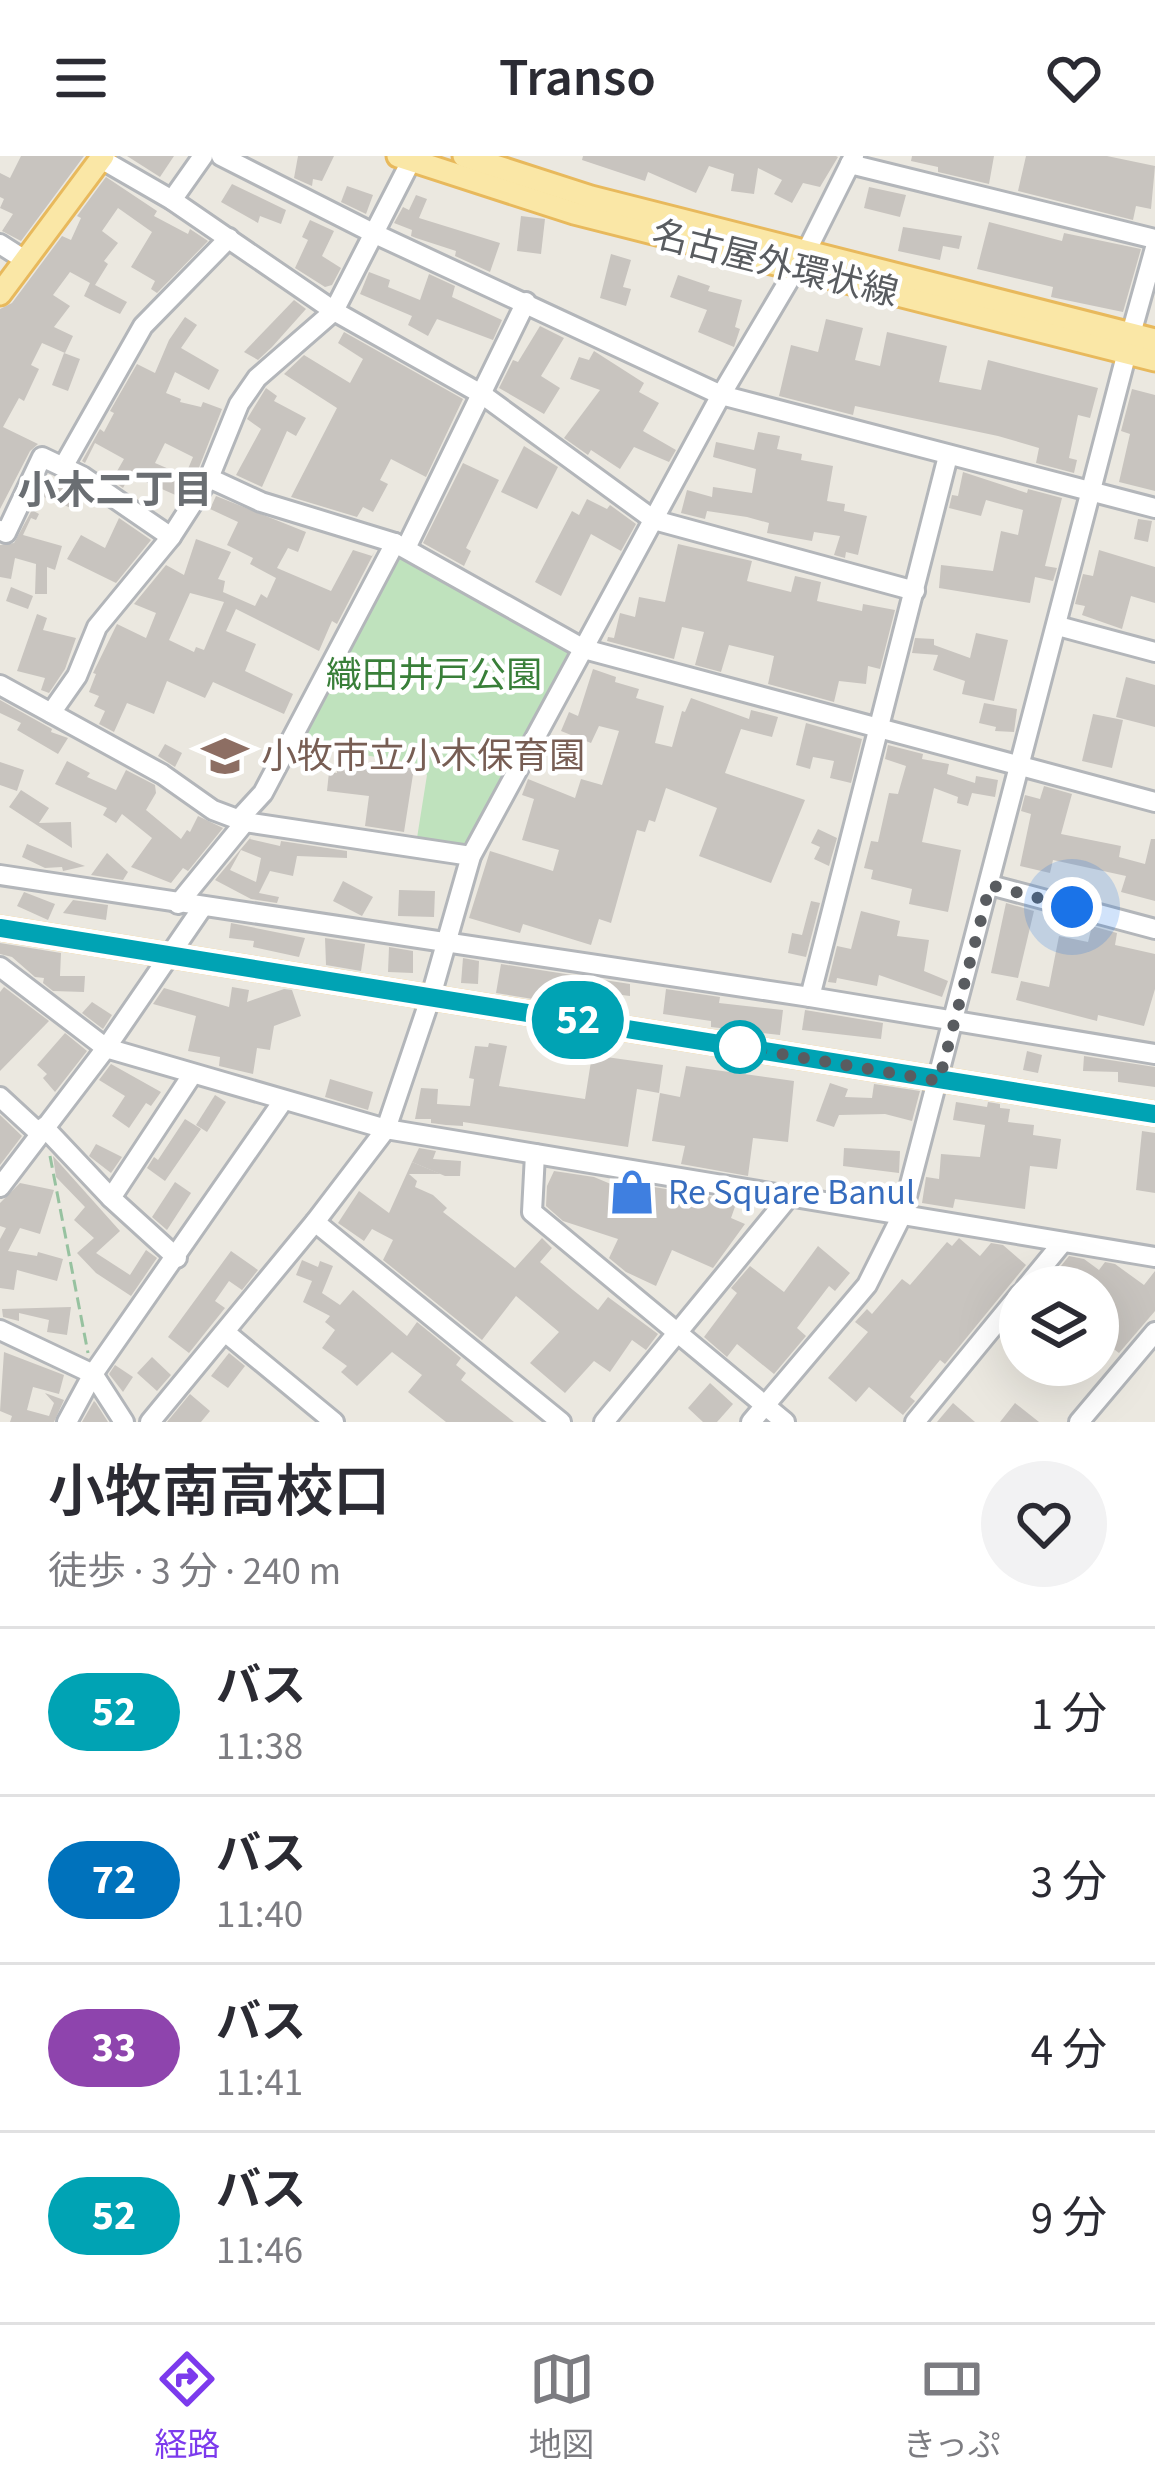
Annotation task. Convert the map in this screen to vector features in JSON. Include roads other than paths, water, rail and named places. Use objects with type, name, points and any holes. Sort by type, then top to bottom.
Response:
[{"type":"main road","name":"名古屋外環状線","points":[[464,156],[801,260]]},
{"type":"main road","points":[[0,294],[102,158]]},
{"type":"main road","name":"名古屋外環状線","points":[[405,159],[574,213],[801,260],[1129,343],[1155,359]]},
{"type":"main road","name":"名古屋外環状線","points":[[1129,343],[1155,340]]},
{"type":"main road","points":[[0,928],[1155,1114]]},
{"type":"street","points":[[172,200],[203,156]]},
{"type":"street","points":[[221,156],[373,233],[722,395],[1155,508]]},
{"type":"street","points":[[102,158],[334,311],[483,395],[654,520],[915,591]]},
{"type":"street","points":[[51,713],[77,676],[97,627],[172,537],[209,478],[239,404],[257,378],[334,311],[405,159]]},
{"type":"street","points":[[150,1422],[386,1129],[471,856],[852,160],[1155,244],[902,1216],[867,1286],[751,1422]]},
{"type":"street","points":[[63,467],[143,326],[229,238]]},
{"type":"street","points":[[0,244],[25,260]]},
{"type":"street","points":[[178,904],[263,793],[483,395],[526,302]]},
{"type":"street","points":[[810,997],[948,456]]},
{"type":"street","points":[[0,530],[6,533],[42,457],[172,537]]},
{"type":"street","points":[[209,478],[261,502],[400,545],[584,649],[1155,802]]},
{"type":"street","points":[[1058,626],[1155,652]]},
{"type":"street","points":[[0,685],[162,774],[213,810],[242,820],[471,856]]},
{"type":"street","points":[[0,875],[1155,1054]]},
{"type":"street","points":[[990,885],[1155,929]]},
{"type":"street","points":[[2,1180],[106,1048],[202,908]]},
{"type":"street","points":[[0,967],[106,1048],[386,1129],[1155,1257]]},
{"type":"street","points":[[111,1198],[192,1075]]},
{"type":"street","points":[[0,1097],[42,1130],[177,1258]]},
{"type":"street","points":[[68,1422],[93,1374],[284,1101]]},
{"type":"street","points":[[535,1154],[532,1212],[785,1422]]},
{"type":"street","points":[[604,1422],[788,1198]]},
{"type":"street","points":[[315,1222],[561,1422]]},
{"type":"street","points":[[1043,1266],[1063,1242]]},
{"type":"street","points":[[915,1422],[999,1319]]},
{"type":"street","points":[[0,1330],[93,1374],[124,1422]]},
{"type":"street","points":[[225,1332],[334,1422]]},
{"type":"street","points":[[1079,1422],[1155,1332]]},
{"type":"place","name":"小牧市立小木保育園","points":[[225,756]]},
{"type":"place","name":"Re Square Banul","points":[[632,1192]]},
{"type":"district","name":"小木二丁目","points":[[115,491]]},
{"type":"park label","name":"織田井戸公園","points":[[434,675]]}]
